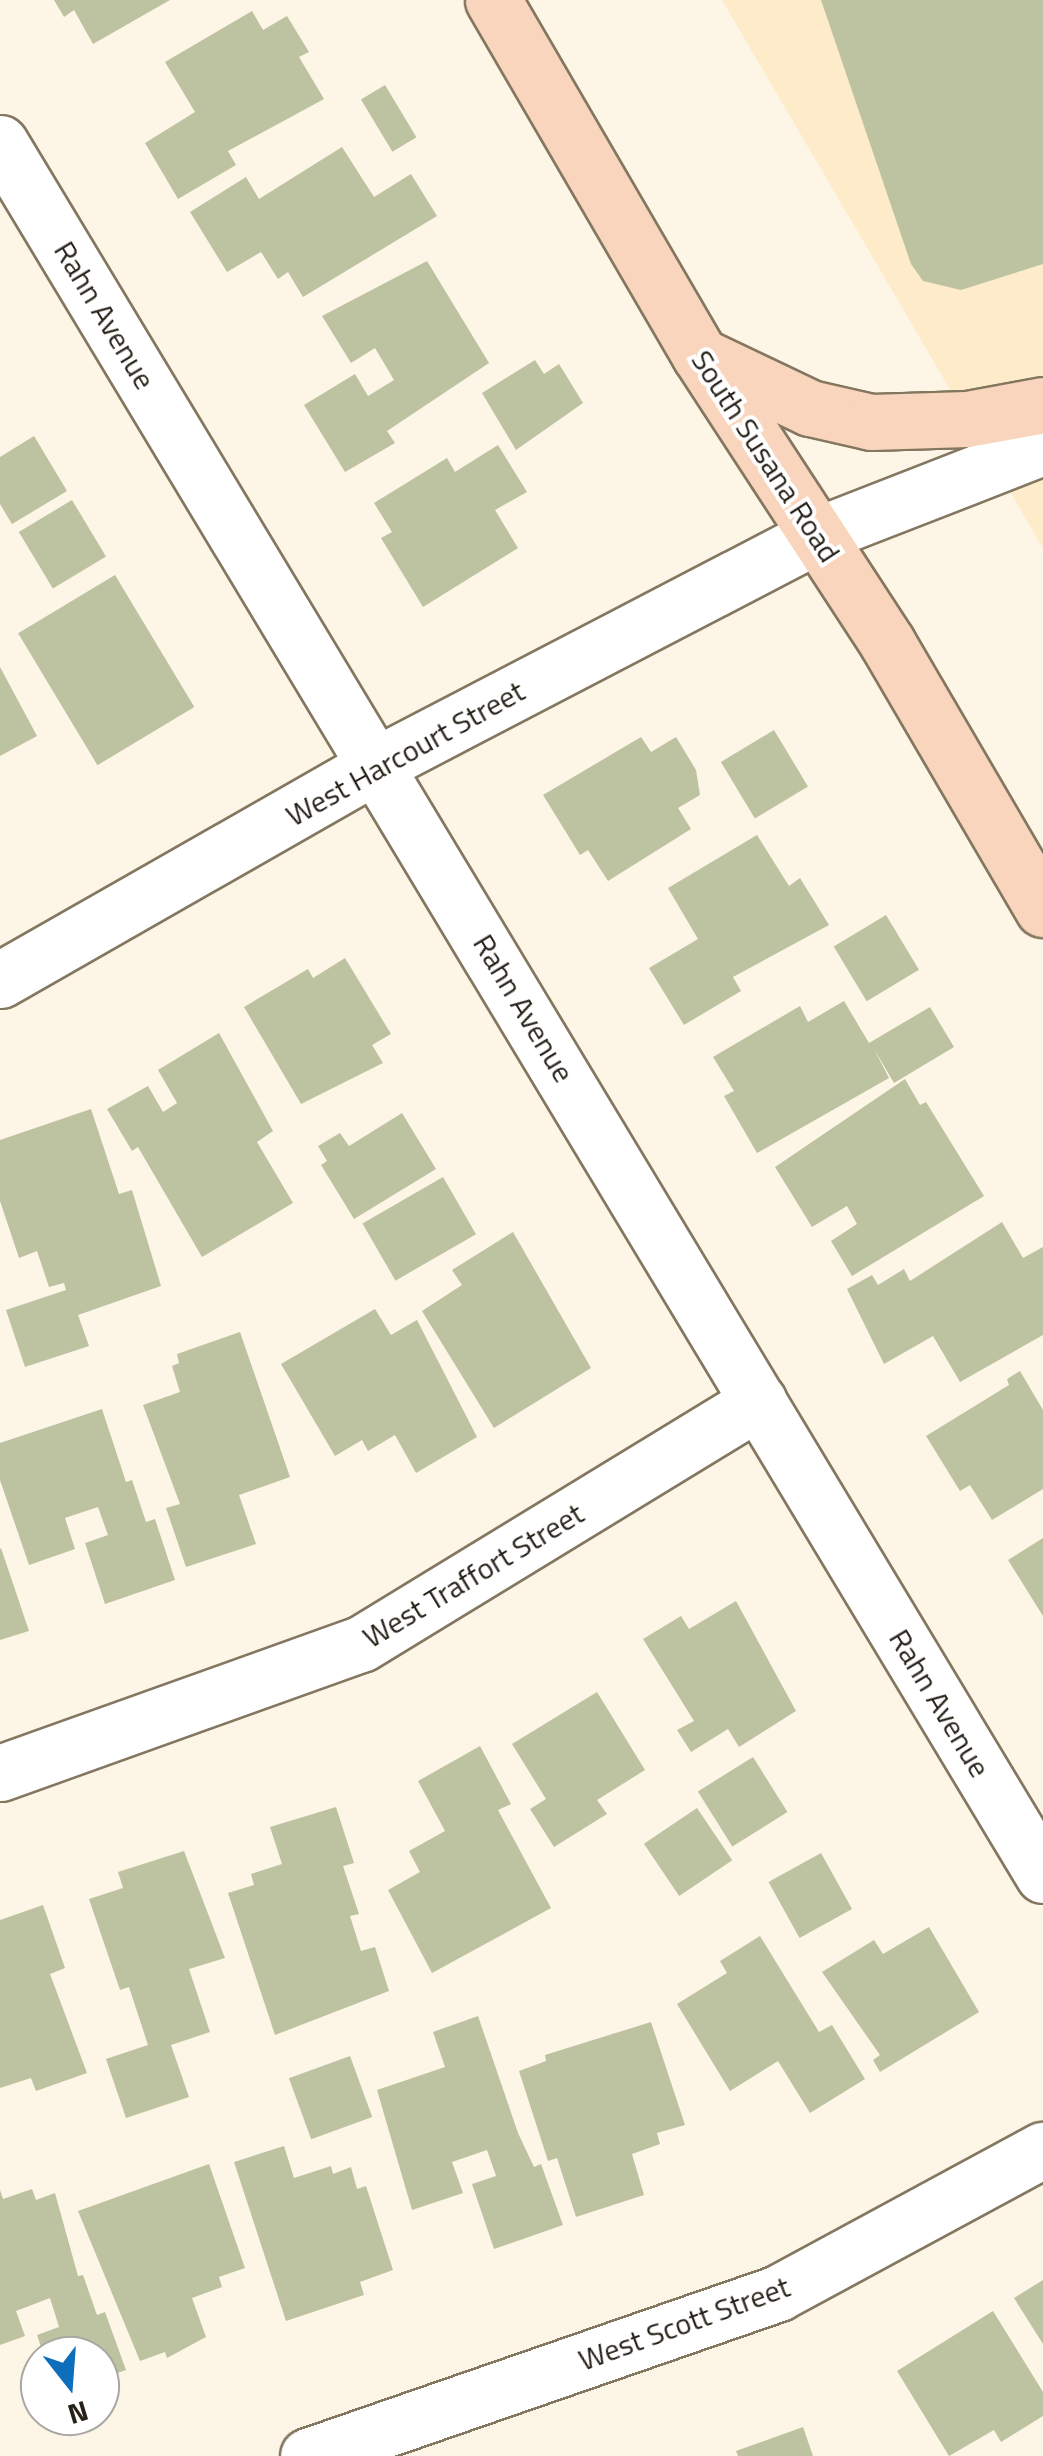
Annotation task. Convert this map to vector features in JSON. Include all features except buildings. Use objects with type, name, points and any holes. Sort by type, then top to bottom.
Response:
[{"type":"street","name":"South Susana Road","points":[[493,0],[699,354],[817,535],[1043,909]]},
{"type":"street","name":"Rahn Avenue","points":[[0,143],[378,764],[1043,1875]]},
{"type":"street","points":[[699,354],[810,408],[871,422],[967,419],[1043,405]]},
{"type":"street","name":"West Harcourt Street","points":[[0,980],[378,764],[817,535],[1043,447]]},
{"type":"street","name":"West Traffort Street","points":[[0,1773],[361,1644],[758,1401]]},
{"type":"street","name":"West Scott Street","points":[[308,2456],[778,2292],[1043,2150]]},
{"type":"shaded area","points":[[722,0],[1043,0],[1043,548]]}]
